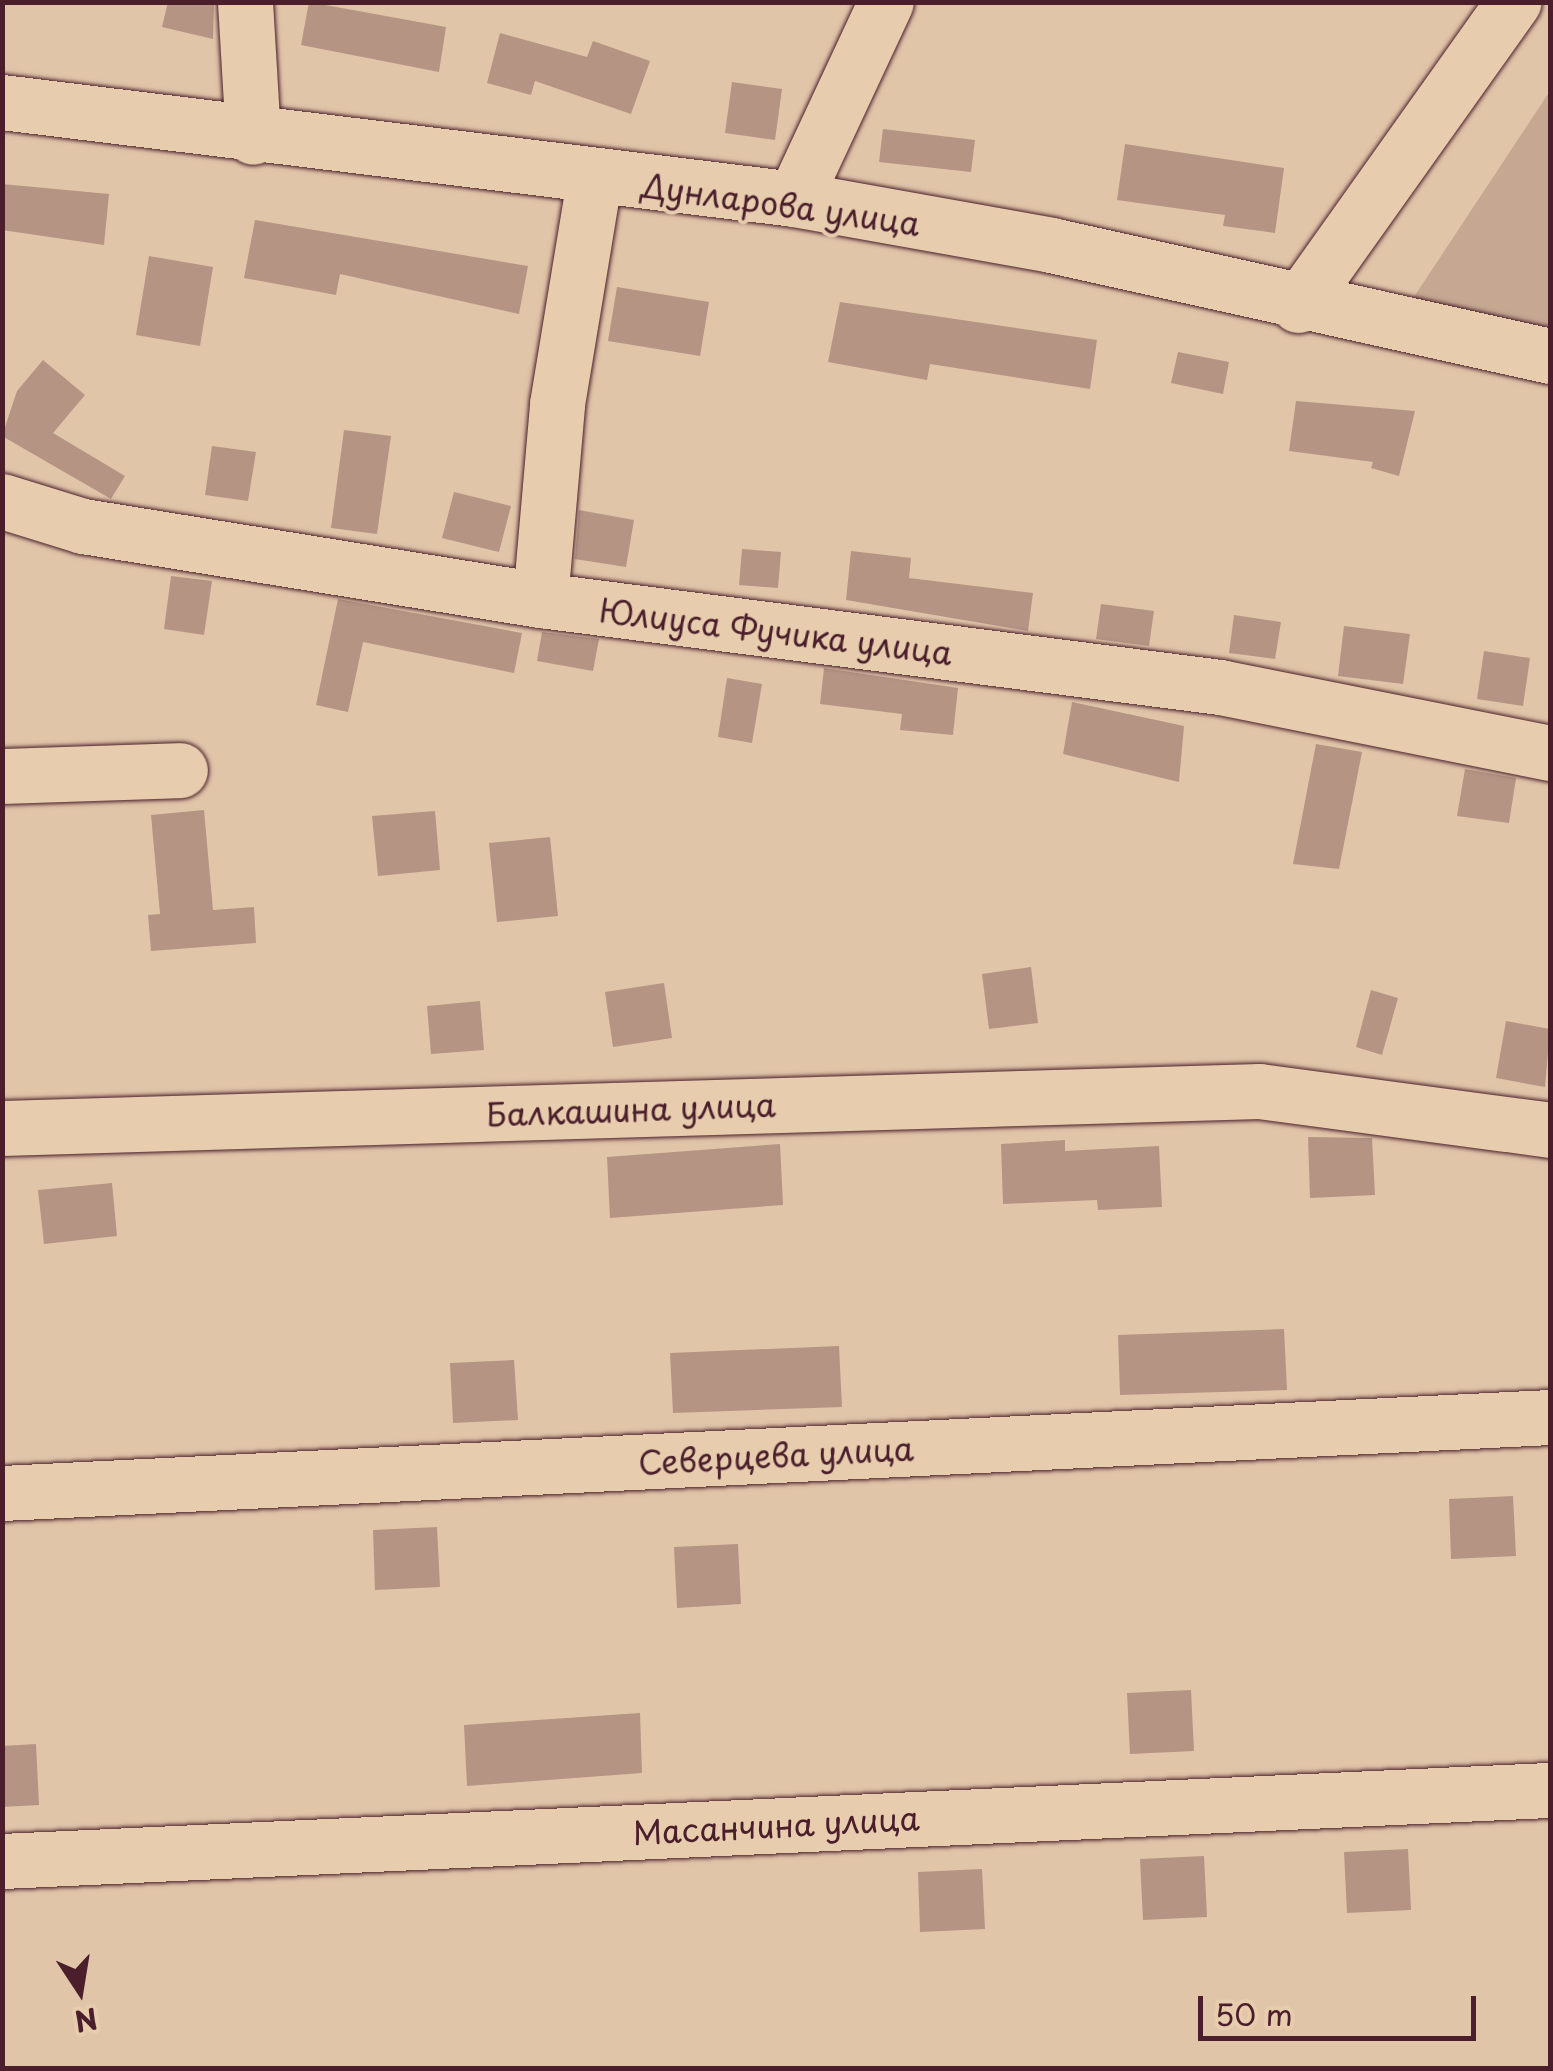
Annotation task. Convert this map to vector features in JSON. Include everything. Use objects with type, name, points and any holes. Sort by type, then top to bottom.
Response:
[{"type":"street","points":[[245,2],[252,137]]},
{"type":"street","points":[[794,199],[886,2]]},
{"type":"street","points":[[1298,305],[1513,2]]},
{"type":"street","name":"Дунларова улица","points":[[2,102],[594,180],[794,199],[1051,245],[1298,305],[1550,356]]},
{"type":"street","points":[[540,600],[556,404],[594,180]]},
{"type":"street","name":"Юлиуса Фучика улица","points":[[2,501],[84,526],[540,600],[1220,687],[1550,752]]},
{"type":"street","points":[[2,776],[180,770]]},
{"type":"street","name":"Балкашина улица","points":[[2,1128],[1259,1091],[1550,1130]]},
{"type":"street","name":"Северцева улица","points":[[2,1493],[1550,1416]]},
{"type":"street","name":"Масанчина улица","points":[[2,1861],[1550,1790]]},
{"type":"shaded area","points":[[1550,91],[1550,338],[1408,306]]},
{"type":"building","points":[[168,2],[214,2],[213,39],[162,27]]},
{"type":"building","points":[[309,2],[446,27],[439,72],[301,45]]},
{"type":"building","points":[[500,33],[587,57],[593,41],[650,61],[631,114],[535,81],[531,95],[487,83]]},
{"type":"building","points":[[732,82],[782,89],[775,140],[725,133]]},
{"type":"building","points":[[883,129],[975,140],[971,172],[879,162]]},
{"type":"building","points":[[1125,144],[1284,168],[1275,233],[1223,226],[1225,215],[1117,200]]},
{"type":"building","points":[[2,184],[109,194],[104,245],[2,230]]},
{"type":"building","points":[[255,220],[528,266],[519,314],[340,274],[336,295],[244,278]]},
{"type":"building","points":[[149,256],[213,267],[200,346],[136,335]]},
{"type":"building","points":[[617,287],[709,302],[700,356],[608,341]]},
{"type":"building","points":[[840,302],[1097,340],[1090,389],[930,364],[927,380],[828,362]]},
{"type":"building","points":[[1178,352],[1229,362],[1223,394],[1171,383]]},
{"type":"building","points":[[43,360],[85,395],[53,433],[125,476],[111,499],[2,436],[17,391]]},
{"type":"building","points":[[1296,401],[1415,411],[1399,476],[1371,468],[1373,462],[1289,451]]},
{"type":"building","points":[[344,430],[391,436],[377,534],[331,528]]},
{"type":"building","points":[[212,446],[256,452],[248,501],[205,495]]},
{"type":"building","points":[[454,492],[511,506],[499,552],[442,538]]},
{"type":"building","points":[[579,510],[634,520],[626,567],[575,559]]},
{"type":"building","points":[[742,549],[781,552],[778,588],[739,585]]},
{"type":"building","points":[[851,551],[911,558],[909,578],[1033,593],[1028,631],[846,600]]},
{"type":"building","points":[[171,576],[212,581],[204,635],[164,629]]},
{"type":"building","points":[[338,599],[522,633],[514,673],[363,642],[348,712],[316,705]]},
{"type":"building","points":[[1101,604],[1154,611],[1149,646],[1096,639]]},
{"type":"building","points":[[1234,615],[1281,622],[1275,659],[1229,653]]},
{"type":"building","points":[[1344,626],[1410,634],[1403,684],[1338,676]]},
{"type":"building","points":[[542,632],[599,639],[593,671],[537,661]]},
{"type":"building","points":[[1484,651],[1530,658],[1523,706],[1477,699]]},
{"type":"building","points":[[824,668],[958,688],[953,735],[900,730],[902,714],[820,704]]},
{"type":"building","points":[[727,678],[762,684],[752,743],[718,737]]},
{"type":"building","points":[[1072,702],[1184,726],[1179,782],[1063,754]]},
{"type":"building","points":[[1316,744],[1362,752],[1339,869],[1293,864]]},
{"type":"building","points":[[1465,769],[1516,778],[1509,823],[1457,816]]},
{"type":"building","points":[[204,810],[213,910],[254,907],[256,943],[151,951],[148,915],[160,914],[151,815]]},
{"type":"building","points":[[435,811],[440,870],[378,876],[372,816]]},
{"type":"building","points":[[550,837],[558,916],[497,922],[489,843]]},
{"type":"building","points":[[1031,967],[1038,1023],[989,1029],[982,974]]},
{"type":"building","points":[[664,983],[672,1038],[613,1047],[605,992]]},
{"type":"building","points":[[1371,990],[1398,998],[1382,1055],[1356,1047]]},
{"type":"building","points":[[480,1001],[484,1050],[431,1054],[427,1006]]},
{"type":"building","points":[[1506,1021],[1550,1029],[1545,1087],[1496,1078]]},
{"type":"building","points":[[1308,1137],[1372,1138],[1375,1195],[1310,1198]]},
{"type":"building","points":[[1065,1140],[1065,1151],[1159,1146],[1162,1207],[1098,1210],[1097,1200],[1003,1204],[1001,1144]]},
{"type":"building","points":[[780,1144],[783,1205],[610,1218],[607,1157]]},
{"type":"building","points":[[112,1183],[117,1236],[44,1244],[38,1190]]},
{"type":"building","points":[[1284,1329],[1287,1390],[1120,1395],[1118,1335]]},
{"type":"building","points":[[839,1346],[842,1407],[673,1413],[670,1353]]},
{"type":"building","points":[[514,1360],[518,1420],[453,1423],[450,1363]]},
{"type":"building","points":[[1513,1496],[1516,1556],[1451,1559],[1449,1499]]},
{"type":"building","points":[[437,1527],[440,1587],[375,1590],[373,1530]]},
{"type":"building","points":[[738,1544],[741,1604],[677,1608],[674,1547]]},
{"type":"building","points":[[1191,1690],[1194,1751],[1130,1754],[1127,1693]]},
{"type":"building","points":[[640,1713],[642,1773],[467,1786],[464,1725]]},
{"type":"building","points":[[36,1744],[39,1805],[2,1807],[2,1746]]},
{"type":"building","points":[[1408,1849],[1411,1910],[1347,1913],[1344,1852]]},
{"type":"building","points":[[1204,1856],[1207,1917],[1143,1920],[1140,1859]]},
{"type":"building","points":[[982,1869],[985,1929],[920,1932],[918,1872]]}]
